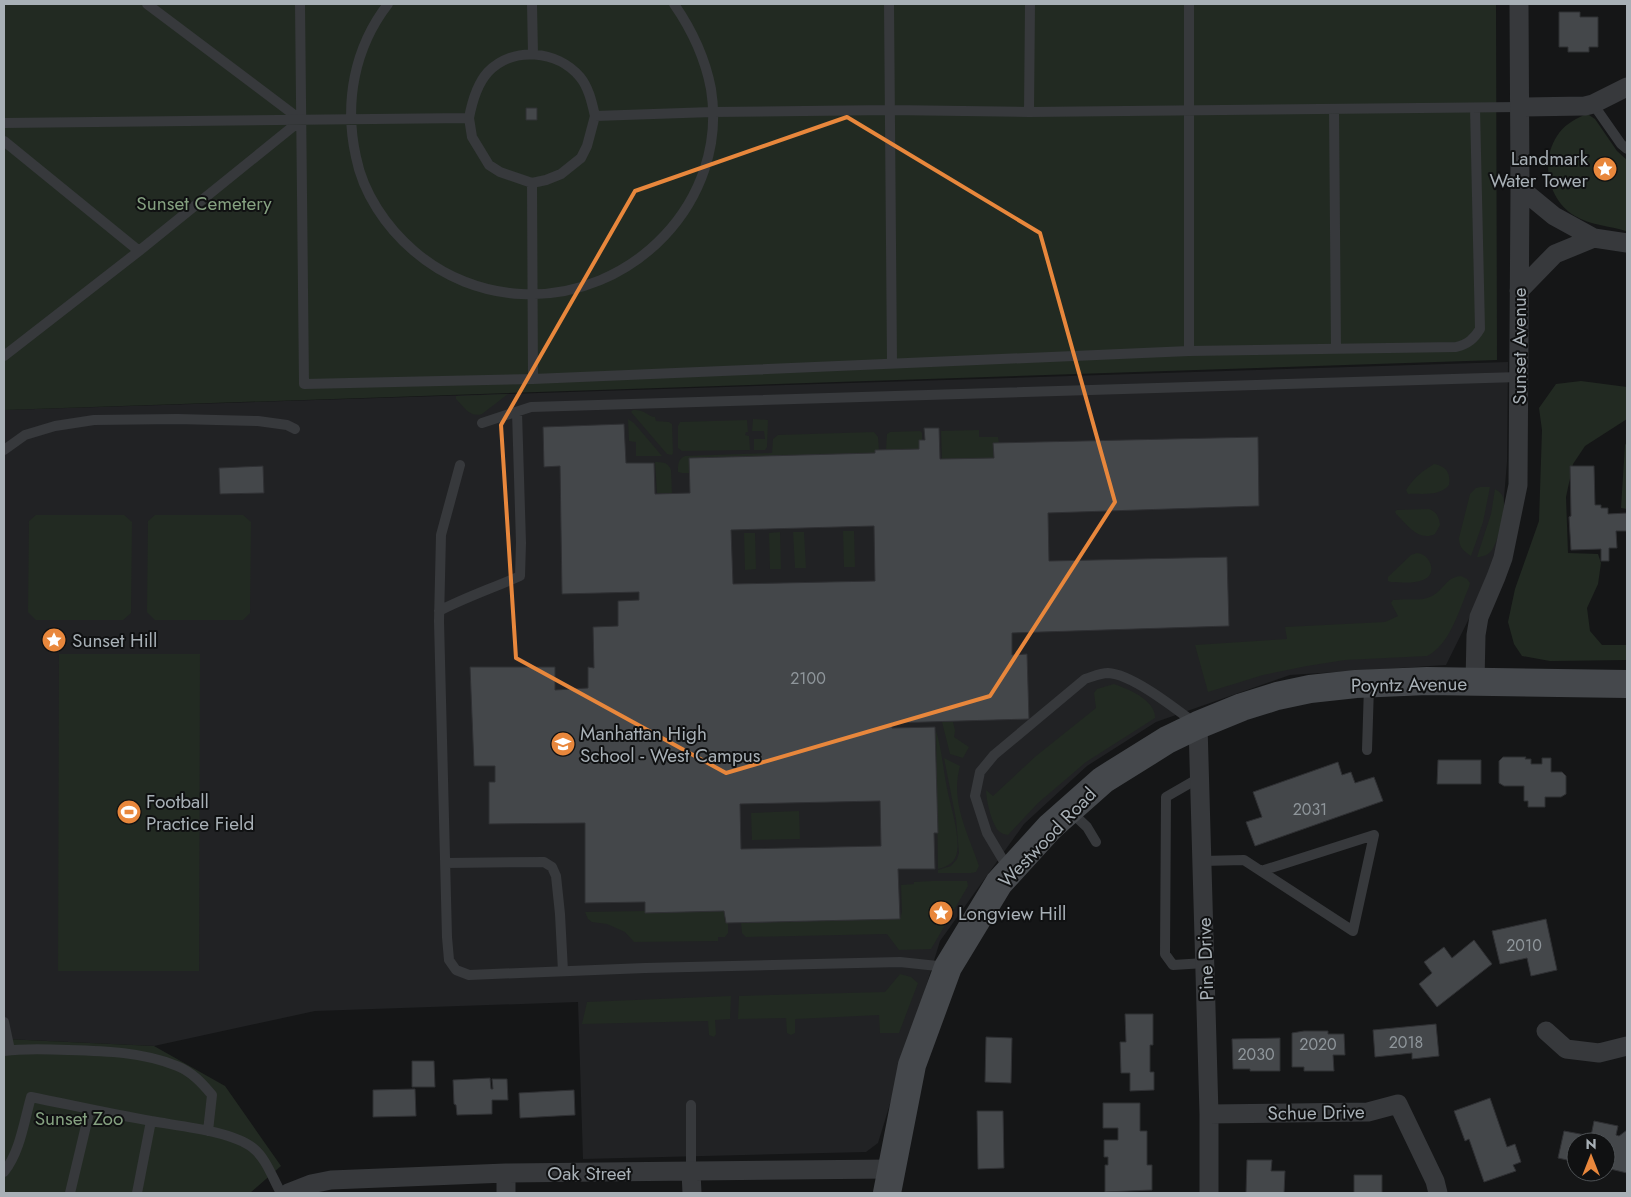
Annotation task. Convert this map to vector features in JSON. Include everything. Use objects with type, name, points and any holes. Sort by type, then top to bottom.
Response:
[{"type":"street","name":"Sunset Avenue","points":[[1476,682],[1476,635],[1479,617],[1503,558],[1518,485],[1520,4]]},
{"type":"street","points":[[1520,107],[1574,107],[1593,104],[1627,86]]},
{"type":"street","points":[[1520,188],[1554,216],[1594,238],[1627,243]]},
{"type":"street","points":[[1519,291],[1555,254],[1594,238]]},
{"type":"street","name":"Poyntz Avenue","points":[[1198,725],[1242,707],[1277,696],[1310,689],[1369,683],[1427,681],[1627,684]]},
{"type":"street","name":"Pine Drive","points":[[1198,725],[1209,1114],[1209,1193]]},
{"type":"street","name":"Westwood Road","points":[[889,1181],[912,1065],[948,967],[999,883],[1009,870],[1050,828],[1103,780],[1166,740],[1198,725]]},
{"type":"street","points":[[1546,1032],[1566,1049],[1599,1053],[1627,1046]]},
{"type":"street","name":"Schue Drive","points":[[1209,1114],[1368,1112],[1398,1104],[1435,1180],[1438,1193]]},
{"type":"street","points":[[691,1172],[692,1193]]},
{"type":"street","name":"Oak Street","points":[[288,1193],[311,1184],[331,1180],[506,1174],[691,1172],[889,1181]]},
{"type":"street","points":[[506,1174],[506,1193]]},
{"type":"lane","points":[[147,4],[302,120]]},
{"type":"lane","points":[[300,4],[304,384],[533,379],[892,362],[1189,351],[1456,347],[1466,345],[1474,338],[1480,328],[1475,108]]},
{"type":"lane","points":[[388,4],[374,25],[364,46],[356,69],[352,92],[350,119],[352,139],[364,184],[388,225],[404,243],[422,258],[442,271],[486,289],[509,293],[533,294],[580,288],[623,270],[660,241],[689,204],[699,182],[711,137],[711,90],[698,44],[688,23],[674,4]]},
{"type":"lane","points":[[532,4],[533,54]]},
{"type":"lane","points":[[889,4],[892,362]]},
{"type":"lane","points":[[1029,112],[1030,4]]},
{"type":"lane","points":[[1189,4],[1189,351]]},
{"type":"lane","points":[[533,54],[558,60],[572,69],[588,89],[595,116],[588,146],[581,158],[560,174],[532,183],[500,172],[489,165],[472,137],[469,118],[472,101],[486,74],[497,63],[514,56],[533,54]]},
{"type":"lane","points":[[1593,104],[1621,144],[1627,149]]},
{"type":"lane","points":[[595,116],[712,112],[890,110],[1029,112],[1520,107]]},
{"type":"lane","points":[[1334,109],[1336,349]]},
{"type":"lane","points":[[4,123],[469,118]]},
{"type":"lane","points":[[4,356],[302,120]]},
{"type":"lane","points":[[4,141],[139,251]]},
{"type":"lane","points":[[532,183],[533,379]]},
{"type":"lane","points":[[482,423],[531,407],[1519,377]]},
{"type":"lane","points":[[440,611],[466,597],[486,591],[520,576],[521,543],[514,413]]},
{"type":"lane","points":[[4,450],[25,435],[55,426],[94,420],[177,419],[258,421],[287,425],[296,429]]},
{"type":"lane","points":[[460,465],[441,535],[440,611],[449,952],[450,960],[456,970],[469,975],[900,962],[948,967]]},
{"type":"lane","points":[[1009,870],[987,833],[975,796],[980,772],[994,755],[1085,679],[1109,673],[1133,681],[1198,725]]},
{"type":"lane","points":[[1367,750],[1369,683]]},
{"type":"lane","points":[[1200,778],[1166,797],[1165,954],[1172,965],[1205,963]]},
{"type":"lane","points":[[1070,810],[1087,827],[1096,842]]},
{"type":"lane","points":[[1202,860],[1244,860],[1353,931],[1374,835],[1261,871]]},
{"type":"lane","points":[[446,863],[544,862],[552,867],[556,876],[563,971]]},
{"type":"lane","points":[[4,1022],[7,1050],[102,1051],[145,1056],[178,1066],[199,1079],[212,1095],[208,1130]]},
{"type":"lane","points":[[4,1172],[18,1145],[31,1097],[151,1121],[208,1130],[235,1138],[253,1148],[263,1160],[280,1193]]},
{"type":"lane","points":[[691,1105],[691,1172]]},
{"type":"lane","points":[[70,1193],[90,1109]]},
{"type":"lane","points":[[137,1193],[151,1121]]},
{"type":"highlighted area","points":[[847,117],[1040,233],[1115,502],[990,696],[726,773],[516,658],[501,425],[635,191]]},
{"type":"shaded area","name":"Manhattan High School - West Campus","points":[[1508,362],[1507,462],[1499,558],[1446,665],[1290,675],[1156,722],[1087,766],[1024,824],[940,941],[878,1143],[866,1152],[583,1159],[578,1002],[315,1011],[154,1046],[4,1039],[4,410]]},
{"type":"green space","name":"Sunset Cemetery","points":[[4,4],[1496,4],[1497,360],[4,410]]},
{"type":"green space","points":[[1584,115],[1589,115],[1595,119],[1617,151],[1627,160],[1626,231],[1575,216],[1558,200],[1553,191],[1548,169],[1552,146],[1562,129]]},
{"type":"green space","points":[[1581,381],[1627,387],[1627,419],[1585,446],[1573,464],[1566,497],[1568,553],[1598,554],[1601,563],[1598,584],[1587,608],[1590,631],[1602,645],[1627,645],[1627,660],[1550,661],[1522,656],[1514,644],[1508,622],[1515,589],[1539,521],[1542,430],[1539,408],[1556,384]]},
{"type":"green space","points":[[508,394],[478,415],[468,411],[456,399],[456,396]]},
{"type":"green space","points":[[633,410],[655,417],[656,421],[672,424],[672,455],[667,454],[631,412]]},
{"type":"green space","points":[[628,419],[634,423],[662,456],[636,456],[636,442],[629,441]]},
{"type":"green space","points":[[753,419],[768,420],[767,447],[765,450],[754,450],[754,439],[765,439],[764,431],[752,431]]},
{"type":"green space","points":[[747,420],[748,432],[745,435],[749,436],[750,450],[682,451],[678,448],[678,426],[680,422]]},
{"type":"green space","points":[[979,430],[979,437],[998,437],[999,443],[993,444],[994,458],[942,459],[941,431]]},
{"type":"green space","points":[[920,431],[922,433],[922,440],[919,441],[919,449],[886,449],[887,434],[890,432]]},
{"type":"green space","points":[[874,432],[878,437],[879,450],[875,453],[689,458],[689,473],[678,472],[679,462],[685,456],[772,453],[773,439],[778,435]]},
{"type":"green space","points":[[1627,442],[1627,509],[1621,508],[1625,445]]},
{"type":"green space","points":[[655,462],[665,463],[670,467],[672,493],[657,493]]},
{"type":"green space","points":[[1434,464],[1445,468],[1449,477],[1449,485],[1435,493],[1408,494],[1406,490],[1412,482]]},
{"type":"green space","points":[[1480,487],[1490,487],[1483,522],[1471,556],[1461,547],[1459,538],[1470,494]]},
{"type":"green space","points":[[1495,489],[1501,494],[1504,502],[1499,532],[1492,550],[1481,557],[1477,557],[1491,514]]},
{"type":"green space","points":[[1429,509],[1437,515],[1440,525],[1435,534],[1429,536],[1423,536],[1413,531],[1395,511],[1397,510]]},
{"type":"green space","points":[[36,515],[124,515],[132,522],[131,613],[123,620],[36,620],[28,612],[29,521]]},
{"type":"green space","points":[[155,515],[243,515],[251,522],[250,613],[243,620],[155,620],[147,612],[148,521]]},
{"type":"green space","points":[[843,531],[854,531],[855,567],[844,567]]},
{"type":"green space","points":[[780,532],[781,569],[770,569],[769,533]]},
{"type":"green space","points":[[793,532],[804,532],[806,568],[795,568]]},
{"type":"green space","points":[[744,533],[755,533],[756,569],[745,570]]},
{"type":"green space","points":[[1417,553],[1426,557],[1431,565],[1428,577],[1411,582],[1388,581],[1388,577],[1411,555]]},
{"type":"green space","points":[[1461,576],[1470,583],[1453,626],[1442,644],[1427,656],[1345,660],[1307,666],[1263,675],[1208,692],[1195,645],[1287,639],[1285,627],[1385,622],[1398,616],[1391,603],[1393,600],[1428,598],[1448,581]]},
{"type":"green space","name":"Football Practice Field","points":[[59,654],[200,654],[199,971],[58,971]]},
{"type":"green space","points":[[1114,684],[1140,696],[1151,706],[1155,718],[1086,762],[1038,803],[1008,835],[1001,833],[994,825],[988,806],[986,790],[993,796],[1036,756],[1096,708],[1094,693],[1097,689]]},
{"type":"green space","points":[[942,722],[953,722],[954,737],[969,747],[963,758],[950,754]]},
{"type":"green space","points":[[936,731],[957,840],[955,859],[949,865],[938,869]]},
{"type":"green space","points":[[944,758],[960,766],[957,792],[962,817],[979,866],[976,872],[938,873],[938,870],[951,866],[959,853],[956,819]]},
{"type":"green space","points":[[799,811],[800,839],[752,840],[751,813]]},
{"type":"green space","points":[[932,881],[967,881],[968,886],[931,949],[899,950],[887,934],[746,937],[742,933],[741,923],[900,919],[902,912],[901,885]]},
{"type":"green space","points":[[645,911],[645,913],[724,911],[725,922],[728,923],[728,933],[725,937],[718,937],[718,941],[634,942],[625,932],[607,924],[592,922],[588,919],[585,912]]},
{"type":"green space","points":[[900,974],[911,977],[918,983],[899,1033],[880,1033],[879,1015],[795,1019],[795,1033],[791,1035],[787,1033],[786,1018],[738,1019],[739,996],[885,992]]},
{"type":"green space","points":[[731,996],[730,1019],[715,1020],[716,1034],[714,1037],[709,1035],[708,1021],[582,1024],[587,1002]]},
{"type":"green space","name":"Sunset Zoo","points":[[4,1039],[154,1046],[225,1086],[281,1166],[250,1193],[4,1193]]},
{"type":"building","points":[[1559,12],[1580,12],[1580,17],[1598,17],[1598,47],[1589,47],[1589,52],[1568,52],[1568,47],[1559,47]]},
{"type":"building","points":[[526,108],[537,108],[537,120],[526,120]]},
{"type":"building","points":[[624,424],[626,463],[654,463],[655,494],[690,493],[689,458],[875,453],[875,450],[919,449],[919,440],[925,440],[924,428],[939,428],[940,459],[994,458],[993,443],[1258,437],[1259,506],[1048,513],[1049,561],[1227,557],[1229,626],[1012,633],[1012,655],[1027,654],[1029,719],[892,723],[892,728],[935,727],[938,833],[934,833],[935,869],[898,869],[900,919],[726,923],[724,911],[645,913],[645,902],[585,903],[585,823],[489,824],[489,782],[495,782],[495,766],[474,766],[470,667],[555,667],[555,690],[588,688],[588,667],[594,668],[593,627],[618,626],[618,601],[639,600],[639,592],[562,594],[560,466],[544,467],[543,427]],"holes":[[[874,526],[875,581],[733,584],[731,530]],[[880,801],[881,846],[741,849],[740,804]]]},
{"type":"building","points":[[263,466],[264,493],[220,494],[219,468]]},
{"type":"building","points":[[1570,466],[1594,466],[1595,505],[1601,505],[1601,508],[1608,508],[1608,514],[1627,513],[1627,531],[1616,531],[1617,548],[1609,548],[1609,561],[1601,561],[1601,549],[1571,550],[1569,517],[1571,516]]},
{"type":"building","points":[[1503,757],[1526,757],[1525,759],[1531,759],[1531,764],[1542,764],[1542,758],[1551,758],[1551,772],[1562,772],[1566,776],[1566,794],[1561,797],[1545,797],[1545,807],[1528,807],[1528,801],[1524,801],[1524,786],[1504,786],[1499,783],[1499,761]]},
{"type":"building","points":[[1438,760],[1481,760],[1481,784],[1437,784]]},
{"type":"building","points":[[1338,762],[1342,775],[1351,772],[1355,783],[1374,777],[1383,801],[1255,846],[1246,822],[1262,817],[1253,792]]},
{"type":"building","points":[[1546,919],[1557,970],[1531,976],[1527,958],[1500,964],[1492,931]]},
{"type":"building","points":[[1474,940],[1492,964],[1437,1007],[1419,984],[1432,973],[1424,962],[1444,947],[1452,958]]},
{"type":"building","points":[[1125,1014],[1153,1014],[1153,1045],[1150,1045],[1150,1072],[1154,1072],[1154,1090],[1130,1091],[1130,1073],[1121,1073],[1120,1042],[1126,1042]]},
{"type":"building","points":[[1436,1024],[1439,1056],[1412,1059],[1412,1053],[1375,1057],[1373,1030]]},
{"type":"building","points":[[1328,1031],[1328,1034],[1344,1034],[1345,1055],[1333,1055],[1334,1071],[1304,1071],[1304,1067],[1292,1067],[1292,1033]]},
{"type":"building","points":[[986,1037],[1012,1038],[1011,1083],[985,1082]]},
{"type":"building","points":[[1280,1038],[1280,1071],[1233,1069],[1232,1039]]},
{"type":"building","points":[[412,1061],[434,1061],[435,1087],[412,1087]]},
{"type":"building","points":[[490,1078],[491,1089],[493,1089],[492,1079],[507,1079],[508,1100],[492,1100],[492,1114],[457,1115],[456,1105],[454,1104],[453,1080]]},
{"type":"building","points":[[415,1089],[416,1116],[373,1117],[373,1090]]},
{"type":"building","points":[[574,1090],[575,1115],[520,1118],[519,1093]]},
{"type":"building","points":[[1490,1098],[1507,1147],[1515,1144],[1521,1162],[1513,1165],[1516,1171],[1484,1182],[1469,1139],[1465,1141],[1454,1111]]},
{"type":"building","points":[[1103,1103],[1140,1103],[1140,1131],[1147,1131],[1147,1165],[1152,1165],[1152,1190],[1105,1192],[1105,1165],[1108,1165],[1108,1157],[1104,1157],[1104,1140],[1118,1140],[1118,1128],[1103,1128]]},
{"type":"building","points":[[977,1111],[1003,1111],[1004,1168],[978,1169]]},
{"type":"building","points":[[1594,1121],[1618,1126],[1616,1135],[1616,1132],[1592,1132]]},
{"type":"building","points":[[1627,1130],[1627,1173],[1616,1170],[1616,1135],[1619,1136]]},
{"type":"building","points":[[1564,1131],[1569,1132],[1566,1132],[1566,1160],[1558,1158]]},
{"type":"building","points":[[1247,1160],[1272,1160],[1271,1171],[1285,1171],[1284,1193],[1246,1193]]},
{"type":"building","points":[[1354,1175],[1382,1175],[1382,1193],[1354,1193]]},
{"type":"place","name":"Landmark Water Tower","points":[[1605,169]]},
{"type":"place","name":"Sunset Hill","points":[[54,640]]},
{"type":"place","name":"Manhattan High School - West Campus","points":[[563,744]]},
{"type":"place","name":"Football Practice Field","points":[[129,812]]},
{"type":"place","name":"Longview Hill","points":[[941,913]]}]
